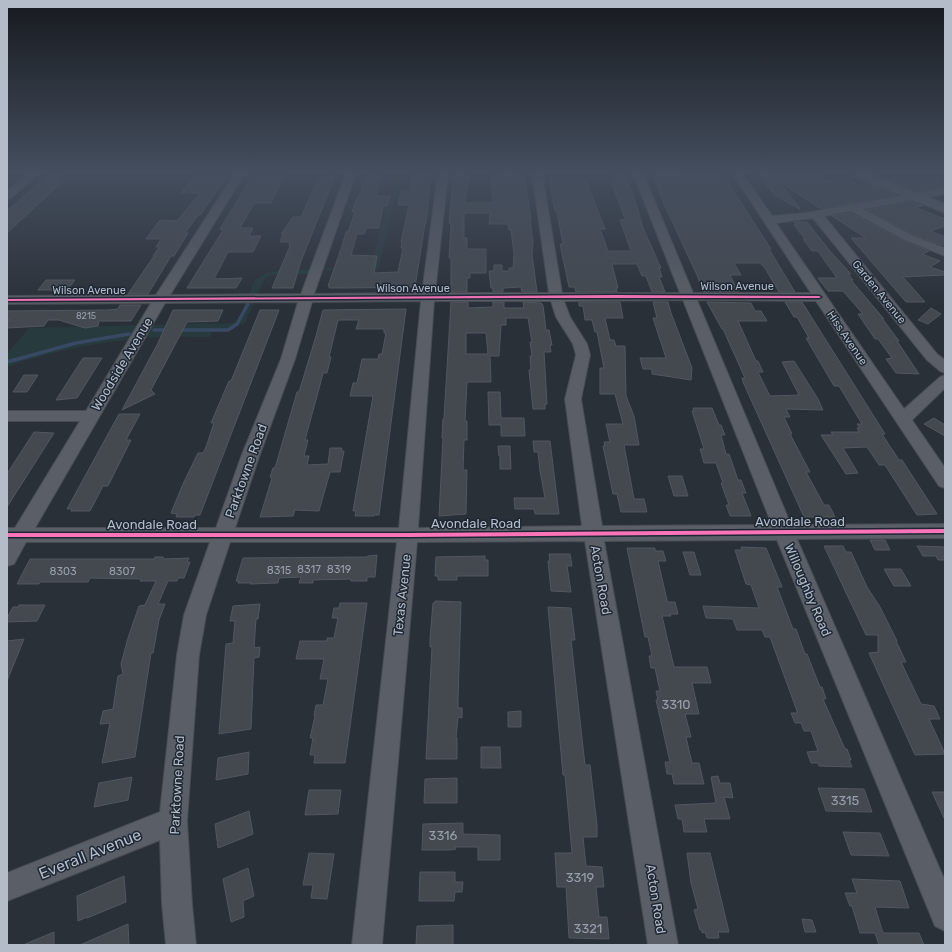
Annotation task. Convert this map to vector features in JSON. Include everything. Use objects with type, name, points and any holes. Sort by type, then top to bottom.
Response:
[{"type":"street","name":"Woodside Avenue","points":[[7,558],[14,535],[91,416],[160,300],[212,217]]},
{"type":"street","name":"Parktowne Road","points":[[182,945],[177,904],[173,821],[187,663],[192,629],[199,600],[250,457],[288,359],[306,299],[335,217]]},
{"type":"street","name":"Texas Avenue","points":[[367,945],[408,535],[430,275],[437,217]]},
{"type":"street","name":"Acton Road","points":[[544,217],[556,297],[563,317],[580,344],[583,355],[573,399],[593,533],[663,945]]},
{"type":"street","name":"Willoughby Road","points":[[656,217],[784,532],[945,916]]},
{"type":"street","name":"Hiss Avenue","points":[[768,217],[819,297],[945,482]]},
{"type":"street","points":[[770,220],[790,217]]},
{"type":"street","name":"Garden Avenue","points":[[819,217],[932,357],[945,368]]},
{"type":"street","points":[[870,217],[907,237],[945,252]]},
{"type":"street","name":"Wilson Avenue","points":[[7,300],[687,296],[819,297]]},
{"type":"street","points":[[902,420],[945,380]]},
{"type":"street","points":[[8,416],[91,416]]},
{"type":"street","name":"Avondale Road","points":[[14,535],[408,535],[945,531]]},
{"type":"street","name":"Everall Avenue","points":[[7,887],[173,821]]},
{"type":"green space","points":[[384,217],[390,217],[378,270],[324,270],[308,274],[276,274],[267,277],[264,280],[246,321],[243,324],[229,329],[213,330],[210,337],[153,337],[110,342],[41,356],[7,367],[7,354],[29,328],[232,323],[238,320],[255,280],[266,273],[284,270],[363,267],[372,263]]},
{"type":"building","points":[[7,217],[24,217],[7,233]]},
{"type":"building","points":[[180,217],[196,217],[185,233],[188,233],[174,256],[171,256],[148,294],[128,294],[154,256],[159,247],[156,247],[161,239],[146,239],[160,220],[177,221]]},
{"type":"building","points":[[227,217],[246,217],[240,228],[253,228],[249,236],[261,236],[253,252],[228,252],[214,279],[242,278],[236,288],[187,288],[223,230],[220,229]]},
{"type":"building","points":[[293,217],[319,217],[301,261],[293,288],[272,288],[290,246],[290,242],[280,242],[283,234],[281,234]]},
{"type":"building","points":[[353,217],[381,217],[379,228],[366,228],[364,234],[357,234],[351,255],[377,256],[374,273],[398,272],[403,248],[401,248],[401,242],[406,217],[427,217],[415,287],[329,288],[328,286],[346,232],[348,232]]},
{"type":"building","points":[[450,217],[464,217],[464,238],[467,238],[467,249],[486,249],[486,273],[470,273],[470,278],[467,278],[467,292],[451,292],[451,258],[449,258],[451,223],[449,223]]},
{"type":"building","points":[[490,217],[530,217],[533,242],[532,254],[537,292],[522,292],[521,287],[503,288],[503,292],[493,292],[493,288],[491,288],[489,271],[494,271],[494,265],[502,265],[502,271],[509,271],[509,268],[513,268],[514,254],[511,230],[509,230],[508,224],[489,224]]},
{"type":"building","points":[[558,217],[600,217],[605,229],[600,229],[608,251],[631,251],[620,220],[625,219],[624,217],[640,217],[643,228],[661,268],[659,268],[662,277],[659,277],[665,292],[652,292],[646,276],[642,276],[637,264],[612,264],[618,288],[616,288],[617,292],[576,292],[575,287],[569,287],[560,244],[563,244]]},
{"type":"building","points":[[670,217],[751,217],[771,249],[769,249],[795,292],[779,292],[765,268],[760,263],[734,263],[741,275],[730,275],[738,292],[703,292],[697,275]]},
{"type":"building","points":[[834,217],[859,217],[902,240],[929,251],[922,254],[940,261],[930,267],[945,272],[945,275],[903,277],[925,302],[906,302],[851,238],[866,238]]},
{"type":"building","points":[[881,217],[941,217],[945,219],[945,226],[930,231],[945,237],[945,244],[942,245],[912,234]]},
{"type":"building","points":[[794,222],[807,222],[851,274],[848,274],[853,280],[851,280],[884,319],[882,318],[899,341],[897,341],[919,374],[896,373],[886,359],[892,358],[878,339],[875,339],[858,314],[863,314],[843,291],[828,291],[818,278],[837,278],[818,251],[812,251],[794,225],[796,225]]},
{"type":"building","points":[[46,280],[75,280],[67,290],[38,290]]},
{"type":"building","points":[[451,302],[468,302],[468,308],[493,307],[493,302],[504,302],[504,308],[524,308],[523,302],[541,303],[543,305],[546,330],[549,330],[552,345],[550,345],[551,352],[544,352],[547,404],[545,404],[545,409],[533,409],[529,370],[531,370],[530,356],[532,356],[530,342],[532,342],[528,318],[506,318],[506,325],[501,325],[499,356],[490,356],[491,382],[467,382],[465,421],[467,421],[467,440],[464,440],[463,470],[467,470],[466,514],[439,516]],"holes":[[[466,333],[486,333],[488,354],[466,354]]]},
{"type":"building","points":[[579,302],[620,302],[623,318],[605,318],[610,340],[614,340],[616,346],[625,346],[626,396],[634,416],[639,445],[624,445],[634,499],[644,499],[647,512],[621,512],[617,494],[613,494],[603,446],[605,446],[604,442],[610,442],[606,424],[623,424],[615,394],[600,394],[600,368],[604,368],[597,332],[595,332],[592,320],[585,320],[583,306],[579,306]]},
{"type":"building","points":[[653,302],[668,302],[692,368],[691,380],[652,374],[652,369],[643,369],[640,358],[666,358],[653,318],[657,318]]},
{"type":"building","points":[[707,302],[751,303],[755,311],[761,311],[767,321],[738,321],[756,361],[758,361],[763,372],[758,372],[770,396],[799,395],[782,362],[794,361],[818,399],[823,410],[786,409],[790,417],[784,417],[792,434],[790,434],[810,472],[806,472],[824,505],[829,505],[835,517],[804,517],[743,382],[742,378],[745,378],[723,329]]},
{"type":"building","points":[[785,302],[802,302],[885,434],[882,434],[899,460],[902,460],[937,514],[917,515],[885,465],[879,465],[867,447],[843,448],[858,473],[846,474],[821,435],[833,435],[831,432],[859,432],[857,428],[860,428],[857,424],[862,424],[839,386],[834,386],[806,338],[809,338],[797,317],[794,317]]},
{"type":"building","points":[[120,305],[141,305],[131,321],[99,321],[98,326],[85,328],[59,320],[48,320],[44,326],[7,328],[7,323],[10,320],[7,320],[7,311],[108,310],[118,309]]},
{"type":"building","points":[[931,308],[941,314],[928,324],[918,320]]},
{"type":"building","points":[[406,309],[379,515],[355,516],[356,511],[353,511],[373,396],[350,396],[353,383],[357,383],[362,359],[378,359],[379,354],[382,354],[386,333],[384,333],[384,329],[356,329],[359,320],[338,320],[329,357],[331,357],[327,373],[323,373],[305,440],[308,440],[304,456],[309,456],[307,465],[328,464],[330,448],[342,448],[341,451],[344,451],[340,472],[330,472],[319,511],[295,510],[293,516],[260,517],[272,478],[270,477],[273,468],[275,468],[323,310]]},
{"type":"building","points":[[173,310],[223,310],[218,321],[187,322],[151,390],[155,394],[122,410],[158,343]]},
{"type":"building","points":[[260,310],[279,310],[200,515],[195,515],[194,517],[176,517],[177,514],[171,513],[198,453],[203,453],[206,447],[214,423],[211,423],[229,381],[231,381]]},
{"type":"building","points":[[83,358],[102,358],[77,398],[56,400]]},
{"type":"building","points":[[24,375],[38,375],[27,392],[13,392]]},
{"type":"building","points":[[488,392],[500,392],[501,418],[524,418],[525,436],[501,436],[501,425],[489,425]]},
{"type":"building","points":[[693,408],[712,408],[725,435],[721,435],[726,454],[729,454],[738,480],[741,480],[746,493],[742,493],[751,516],[730,516],[726,505],[729,505],[716,463],[704,463],[700,449],[704,449],[692,411],[694,411]]},
{"type":"building","points":[[119,414],[140,414],[126,440],[131,440],[108,486],[103,486],[90,511],[71,511],[72,509],[67,509]]},
{"type":"building","points":[[934,418],[945,425],[945,436],[924,424]]},
{"type":"building","points":[[34,432],[54,433],[7,507],[7,474]]},
{"type":"building","points":[[533,441],[550,441],[559,514],[535,514],[534,509],[515,509],[514,498],[545,498],[538,452],[534,452]]},
{"type":"building","points":[[498,446],[510,446],[511,469],[500,469]]},
{"type":"building","points":[[668,476],[682,476],[688,496],[674,496]]},
{"type":"building","points":[[870,540],[885,540],[890,550],[875,550]]},
{"type":"building","points":[[824,546],[843,546],[846,552],[851,552],[867,587],[880,607],[897,641],[906,662],[901,662],[921,704],[934,706],[940,719],[929,719],[945,754],[915,755],[869,653],[878,652],[878,635],[866,635]]},
{"type":"building","points":[[917,546],[945,547],[945,560],[938,560],[936,556],[923,556]]},
{"type":"building","points":[[741,547],[766,548],[782,587],[777,587],[793,629],[796,629],[805,654],[807,654],[820,687],[822,687],[826,699],[823,699],[845,749],[847,749],[852,767],[819,766],[818,763],[811,763],[807,752],[818,751],[811,731],[804,731],[801,723],[795,723],[791,713],[797,713],[797,711],[770,637],[765,637],[762,630],[737,630],[733,619],[706,618],[703,606],[759,608],[751,585],[746,584],[735,550],[742,550]]},
{"type":"building","points":[[627,548],[655,548],[655,551],[663,551],[666,561],[658,561],[667,602],[675,602],[678,614],[662,616],[674,667],[707,667],[711,683],[692,683],[699,714],[685,714],[691,737],[686,737],[692,763],[699,763],[704,784],[674,784],[672,774],[667,774],[665,762],[670,762],[656,700],[658,700],[656,691],[660,691],[655,668],[651,668],[649,656],[652,656],[648,637],[645,637]]},
{"type":"building","points":[[683,552],[694,552],[701,575],[690,575]]},
{"type":"building","points":[[549,554],[570,554],[572,566],[567,566],[571,592],[551,591],[548,561],[550,561]]},
{"type":"building","points":[[377,555],[375,577],[367,577],[367,581],[351,581],[351,579],[313,580],[313,583],[299,583],[301,577],[279,578],[278,583],[250,584],[251,583],[238,583],[239,581],[236,581],[243,558],[367,557]]},
{"type":"building","points":[[485,556],[485,560],[488,560],[488,576],[457,576],[457,580],[438,580],[438,576],[435,576],[436,557]]},
{"type":"building","points":[[155,557],[163,557],[164,559],[189,558],[187,562],[190,562],[184,578],[178,578],[177,581],[168,581],[158,604],[165,604],[159,620],[153,653],[151,653],[135,757],[102,763],[110,723],[100,724],[103,711],[113,709],[118,676],[123,674],[121,664],[128,638],[139,606],[145,605],[156,581],[140,581],[141,579],[90,578],[88,582],[40,582],[39,584],[17,584],[30,559],[154,559]]},
{"type":"building","points":[[884,569],[901,569],[911,586],[894,586]]},
{"type":"building","points":[[435,601],[461,602],[458,708],[462,708],[462,718],[458,717],[456,738],[457,759],[426,759],[432,647],[430,647],[430,639],[433,603],[435,603]]},
{"type":"building","points":[[340,603],[367,603],[345,763],[314,763],[315,755],[310,755],[313,738],[310,738],[316,705],[323,705],[328,679],[320,679],[324,659],[296,659],[300,641],[327,641],[327,638],[334,638],[338,618],[332,618],[334,608],[339,608]]},
{"type":"building","points":[[260,604],[258,619],[256,619],[254,648],[260,647],[259,657],[254,658],[251,729],[219,734],[226,644],[233,643],[235,621],[230,621],[233,606]]},
{"type":"building","points":[[19,605],[45,605],[37,621],[7,622],[7,618],[13,607],[18,607]]},
{"type":"building","points":[[548,607],[571,608],[575,640],[571,640],[585,765],[590,765],[597,825],[597,837],[583,837],[586,866],[602,867],[604,887],[596,887],[599,917],[607,917],[609,939],[569,938],[566,887],[557,887],[555,853],[572,853],[565,775],[563,775]]},
{"type":"building","points":[[24,639],[7,681],[7,641]]},
{"type":"building","points":[[521,711],[521,727],[508,727],[508,712]]},
{"type":"building","points":[[481,747],[500,747],[501,768],[481,768]]},
{"type":"building","points":[[249,752],[248,774],[216,780],[218,758]]},
{"type":"building","points":[[718,776],[720,783],[730,783],[733,798],[724,797],[730,819],[704,819],[707,832],[684,832],[682,819],[678,819],[675,805],[716,803],[711,777]]},
{"type":"building","points":[[132,777],[128,800],[94,807],[99,783]]},
{"type":"building","points":[[457,778],[457,803],[424,803],[425,779]]},
{"type":"building","points":[[818,788],[864,789],[872,812],[826,811]]},
{"type":"building","points":[[309,790],[341,790],[338,814],[305,815]]},
{"type":"building","points":[[932,792],[945,792],[945,820]]},
{"type":"building","points":[[249,811],[253,834],[218,848],[215,824]]},
{"type":"building","points":[[463,823],[463,834],[500,835],[500,860],[478,860],[478,847],[455,847],[456,849],[450,850],[422,850],[423,824]]},
{"type":"building","points":[[843,832],[880,833],[889,856],[851,855]]},
{"type":"building","points":[[309,853],[334,854],[327,899],[311,898],[313,885],[303,885]]},
{"type":"building","points":[[687,853],[710,853],[729,932],[718,932],[719,938],[707,938],[705,932],[702,933],[702,930],[700,930],[694,910],[698,909],[691,883]]},
{"type":"building","points":[[248,868],[254,896],[243,901],[244,917],[231,922],[223,879]]},
{"type":"building","points":[[420,872],[455,872],[455,882],[463,882],[462,892],[455,892],[454,901],[419,901]]},
{"type":"building","points":[[124,876],[126,902],[78,921],[77,896]]},
{"type":"building","points":[[852,879],[900,881],[909,908],[875,907],[883,933],[919,933],[924,945],[879,945],[875,933],[860,933],[852,906],[850,906],[845,893],[857,893]]},
{"type":"building","points":[[802,919],[812,920],[816,932],[805,932]]},
{"type":"building","points":[[128,924],[129,945],[80,945]]},
{"type":"building","points":[[453,925],[453,945],[416,945],[417,926]]},
{"type":"building","points":[[54,932],[54,945],[23,945]]},
{"type":"waterway","points":[[178,330],[228,330],[237,324],[248,304]]},
{"type":"waterway","points":[[154,330],[170,330]]},
{"type":"waterway","points":[[7,362],[76,343],[129,334]]},
{"type":"cycle path","points":[[7,300],[819,297]]},
{"type":"cycle path","points":[[7,535],[408,535],[945,531]]}]
